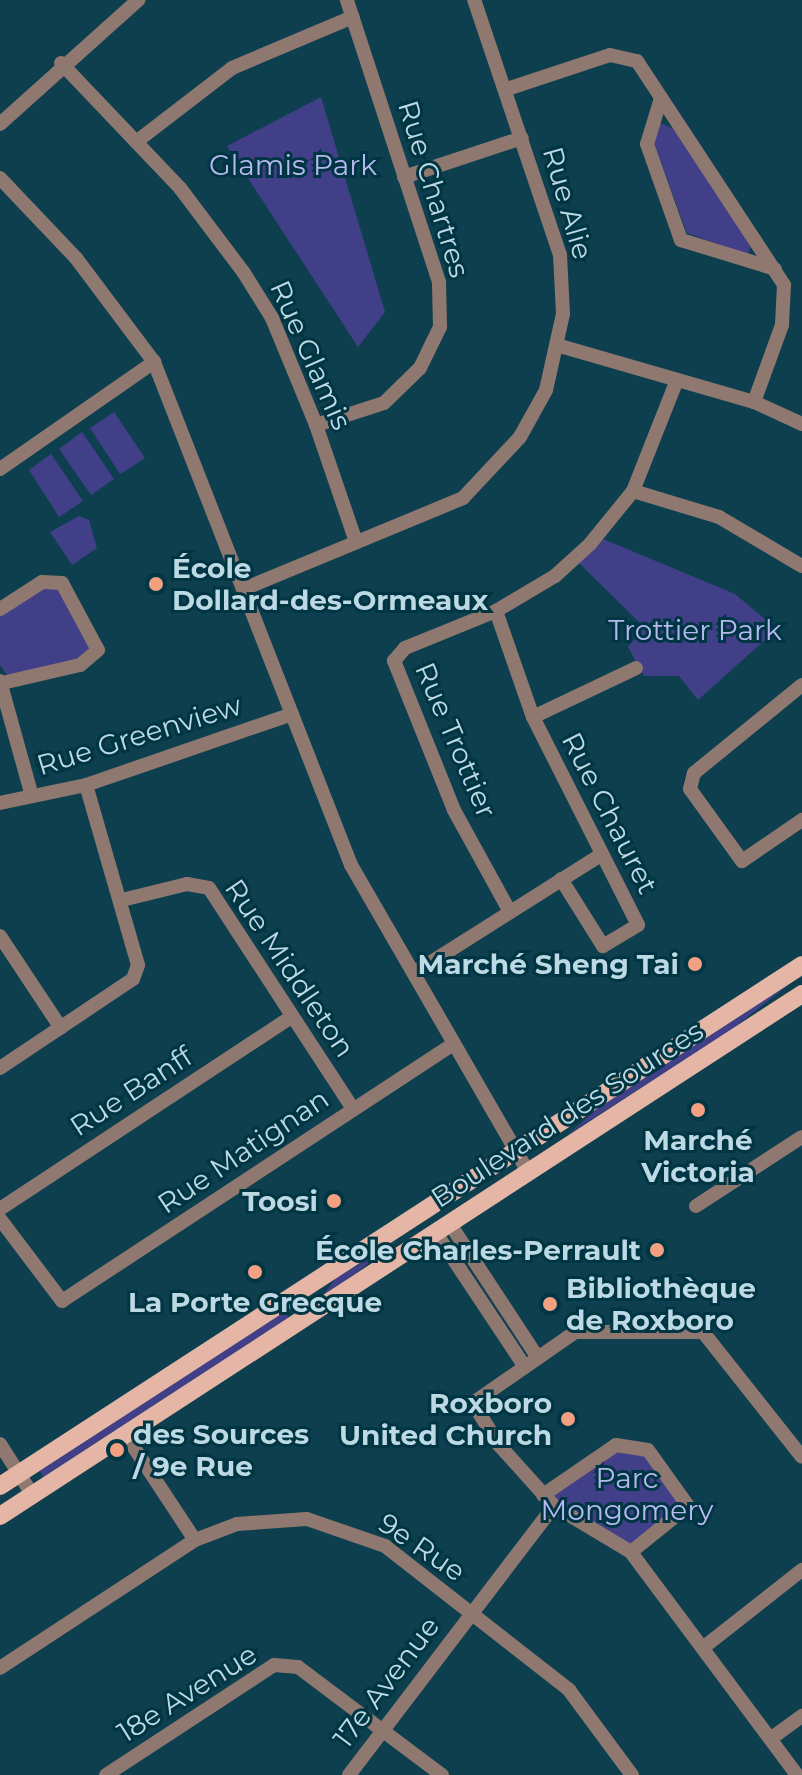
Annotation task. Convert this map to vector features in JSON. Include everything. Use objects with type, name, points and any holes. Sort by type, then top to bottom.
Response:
[{"type":"main road","name":"Boulevard des Sources","points":[[0,1486],[802,965]]},
{"type":"main road","name":"Boulevard des Sources","points":[[0,1516],[802,994]]},
{"type":"main road","points":[[298,1321],[297,1309],[324,1288],[333,1269]]},
{"type":"street","points":[[0,124],[61,63],[138,0]]},
{"type":"street","name":"Rue Chartres","points":[[316,425],[384,403],[420,368],[440,327],[439,282],[347,0]]},
{"type":"street","name":"Rue Alie","points":[[246,588],[463,498],[520,437],[560,346],[560,255],[507,89],[474,0]]},
{"type":"street","points":[[136,142],[232,68],[353,17]]},
{"type":"street","points":[[507,89],[625,56],[637,61],[775,269],[786,307],[754,402]]},
{"type":"street","name":"Rue Glamis","points":[[61,63],[136,142],[244,273],[272,318],[316,425],[356,542]]},
{"type":"street","points":[[661,98],[647,144],[681,240],[775,269]]},
{"type":"street","points":[[404,177],[522,138]]},
{"type":"street","points":[[0,178],[76,258],[154,362],[246,588],[351,865],[528,1172]]},
{"type":"street","points":[[560,346],[754,402],[802,424]]},
{"type":"street","points":[[0,469],[154,362]]},
{"type":"street","name":"Rue Trottier","points":[[510,912],[454,810],[394,661],[405,648],[496,611],[555,576],[633,491],[677,380]]},
{"type":"street","points":[[633,491],[719,517],[802,566]]},
{"type":"street","points":[[0,609],[42,582],[62,583],[98,650],[80,665],[1,682],[32,796]]},
{"type":"street","name":"Rue Chauret","points":[[496,611],[533,717],[599,856],[638,925],[603,946],[561,879]]},
{"type":"street","points":[[533,717],[636,668]]},
{"type":"street","points":[[802,685],[694,773],[690,789],[742,861],[802,820]]},
{"type":"street","name":"Rue Greenview","points":[[0,803],[86,785],[292,714]]},
{"type":"street","points":[[0,1068],[133,979],[138,965],[122,900],[86,785]]},
{"type":"street","points":[[414,973],[599,856]]},
{"type":"street","name":"Rue Middleton","points":[[122,900],[187,884],[209,888],[353,1109]]},
{"type":"street","points":[[0,936],[61,1028]]},
{"type":"street","name":"Rue Banff","points":[[0,1209],[291,1017]]},
{"type":"street","name":"Rue Matignan","points":[[0,1219],[62,1301],[453,1044]]},
{"type":"street","points":[[696,1206],[802,1137]]},
{"type":"street","points":[[443,1228],[536,1355]]},
{"type":"street","points":[[443,1228],[523,1364]]},
{"type":"street","points":[[797,1775],[773,1737],[631,1552],[548,1500],[474,1411],[476,1396],[536,1355],[598,1328],[703,1332],[802,1457]]},
{"type":"street","points":[[125,1434],[195,1540]]},
{"type":"street","points":[[0,1444],[32,1494]]},
{"type":"street","name":"17e Avenue","points":[[349,1775],[470,1612],[548,1500],[616,1445],[648,1450],[688,1506],[631,1552]]},
{"type":"street","name":"9e Rue","points":[[0,1668],[195,1540],[272,1518],[347,1529],[385,1546],[587,1707],[632,1775]]},
{"type":"street","points":[[704,1647],[802,1570]]},
{"type":"street","name":"18e Avenue","points":[[106,1775],[274,1665],[298,1667],[385,1728]]},
{"type":"street","points":[[773,1737],[802,1716]]},
{"type":"street","points":[[385,1728],[442,1775]]},
{"type":"green space","name":"Glamis Park","points":[[321,97],[385,312],[358,347],[227,146]]},
{"type":"green space","points":[[660,123],[674,129],[751,245],[748,255],[687,233],[654,143]]},
{"type":"green space","points":[[114,412],[145,458],[120,474],[90,428]]},
{"type":"green space","points":[[82,432],[114,479],[91,495],[59,449]]},
{"type":"green space","points":[[51,454],[83,501],[59,517],[29,470]]},
{"type":"green space","points":[[79,516],[89,520],[97,548],[72,565],[50,532]]},
{"type":"green space","name":"Trottier Park","points":[[603,539],[735,594],[777,629],[698,700],[679,676],[644,676],[628,647],[644,627],[579,563]]},
{"type":"green space","points":[[41,587],[59,587],[93,645],[77,660],[9,678],[0,665],[0,615]]},
{"type":"green space","points":[[795,980],[728,1032],[567,1135],[597,1109]]},
{"type":"green space","points":[[400,1239],[355,1274],[324,1294],[336,1278]]},
{"type":"green space","points":[[290,1308],[288,1318],[43,1477],[40,1471]]},
{"type":"green space","name":"Parc Mongomery","points":[[644,1448],[687,1503],[631,1552],[543,1495],[601,1452]]},
{"type":"place","name":"École Dollard-des-Ormeaux","points":[[156,584]]},
{"type":"place","name":"Marché Sheng Tai","points":[[695,964]]},
{"type":"place","name":"Marché Victoria","points":[[698,1110]]},
{"type":"place","name":"Toosi","points":[[334,1201]]},
{"type":"place","name":"École Charles-Perrault","points":[[657,1250]]},
{"type":"place","name":"La Porte Grecque","points":[[255,1272]]},
{"type":"place","name":"Bibliothèque de Roxboro","points":[[550,1304]]},
{"type":"place","name":"Roxboro United Church","points":[[568,1419]]},
{"type":"place","name":"des Sources / 9e Rue","points":[[117,1450]]}]
